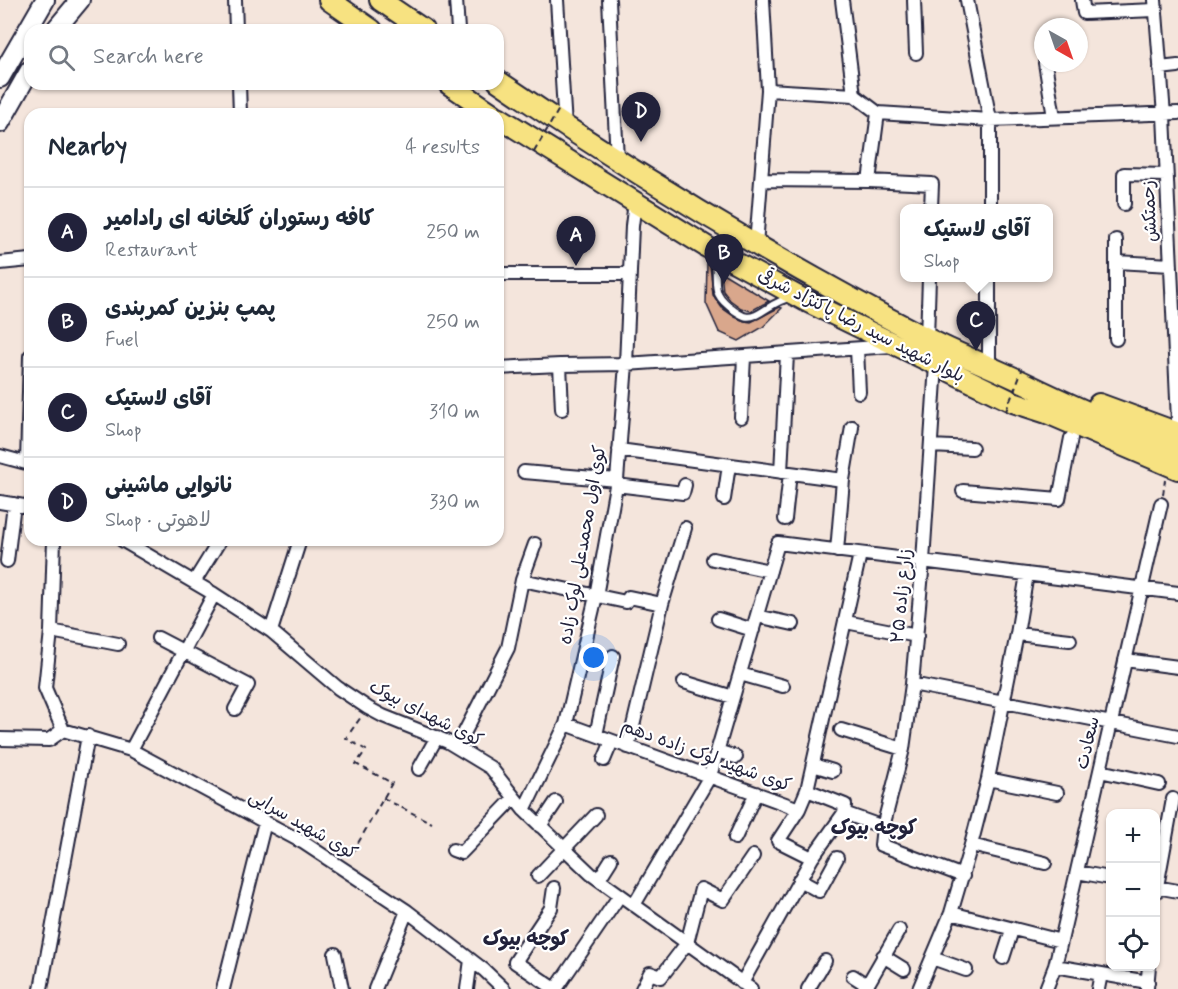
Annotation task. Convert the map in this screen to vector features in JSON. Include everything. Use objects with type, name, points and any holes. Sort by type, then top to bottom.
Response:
[{"type":"main road","points":[[31,24],[45,0]]},
{"type":"main road","points":[[60,24],[80,0]]},
{"type":"main road","points":[[329,0],[363,24]]},
{"type":"main road","points":[[380,0],[415,24]]},
{"type":"main road","points":[[24,37],[4,72],[24,73]]},
{"type":"main road","points":[[0,123],[24,80]]},
{"type":"main road","name":"بلوار شهید سید رضا پاکنژاد شرقی","points":[[504,84],[562,118],[617,159],[756,245],[927,338],[989,368],[1021,376],[1053,398],[1178,451]]},
{"type":"main road","name":"بلوار شهید سید رضا پاکنژاد شرقی","points":[[457,90],[483,108]]},
{"type":"main road","name":"بلوار شهید سید رضا پاکنژاد شرقی","points":[[504,122],[707,246],[801,298],[936,364],[1008,406],[1047,413],[1174,476]]},
{"type":"main road","points":[[1021,376],[1178,433]]},
{"type":"main road","points":[[1008,406],[1071,438],[1174,476]]},
{"type":"street","points":[[235,0],[236,24]]},
{"type":"street","points":[[456,0],[458,24]]},
{"type":"street","points":[[557,0],[562,118]]},
{"type":"street","points":[[609,0],[617,159]]},
{"type":"street","points":[[756,245],[768,90],[762,0]]},
{"type":"street","points":[[842,0],[854,95]]},
{"type":"street","points":[[914,0],[916,53]]},
{"type":"street","points":[[968,0],[990,120],[990,204]]},
{"type":"street","points":[[1082,0],[1084,12],[1155,5]]},
{"type":"street","name":"زحمتکش","points":[[1155,5],[1174,241],[1171,265],[1175,310],[1178,421]]},
{"type":"street","points":[[1160,68],[1178,66]]},
{"type":"street","points":[[1047,72],[1054,117]]},
{"type":"street","points":[[239,90],[240,108]]},
{"type":"street","points":[[768,90],[854,95],[878,113],[990,120],[1178,113]]},
{"type":"street","points":[[869,181],[878,113]]},
{"type":"street","points":[[1124,204],[1124,174],[1167,174]]},
{"type":"street","points":[[761,180],[932,184],[931,204]]},
{"type":"street","name":"کوی اول محمدعلی لوک زاده","points":[[524,810],[566,724],[596,597],[620,450],[635,202]]},
{"type":"street","points":[[1116,240],[1116,339]]},
{"type":"street","points":[[0,263],[24,261]]},
{"type":"street","points":[[1116,262],[1171,265]]},
{"type":"street","points":[[504,274],[630,274]]},
{"type":"street","points":[[927,338],[929,282]]},
{"type":"street","points":[[989,282],[989,368]]},
{"type":"street","points":[[504,368],[560,364],[626,364],[897,345]]},
{"type":"street","points":[[857,349],[859,392]]},
{"type":"street","points":[[785,519],[787,354]]},
{"type":"street","points":[[741,417],[744,357]]},
{"type":"street","points":[[560,364],[562,409]]},
{"type":"street","name":"زارع زاده ۲۵","points":[[883,827],[903,749],[912,684],[936,364]]},
{"type":"street","points":[[837,551],[843,480],[852,427]]},
{"type":"street","points":[[963,491],[1059,499],[1071,438]]},
{"type":"street","points":[[931,446],[972,448]]},
{"type":"street","points":[[620,450],[843,480]]},
{"type":"street","points":[[0,456],[24,463]]},
{"type":"street","points":[[724,499],[729,465]]},
{"type":"street","points":[[524,472],[616,482],[683,493],[685,485]]},
{"type":"street","points":[[0,502],[24,506]]},
{"type":"street","points":[[7,561],[14,504]]},
{"type":"street","name":"سعادت","points":[[1046,989],[1061,941],[1161,504]]},
{"type":"street","points":[[628,747],[662,604],[685,528]]},
{"type":"street","points":[[634,905],[710,776],[778,543],[1178,592]]},
{"type":"street","points":[[457,747],[508,648],[522,580],[535,544]]},
{"type":"street","points":[[0,740],[49,740],[63,730],[45,688],[51,631],[54,546]]},
{"type":"street","name":"کوی شهدای بیوک","points":[[132,546],[271,631],[338,688],[368,708],[457,747],[491,768],[524,810],[599,879],[746,986]]},
{"type":"street","points":[[194,582],[216,546]]},
{"type":"street","points":[[271,631],[298,546]]},
{"type":"street","points":[[807,790],[860,554]]},
{"type":"street","points":[[713,559],[770,571]]},
{"type":"street","points":[[919,989],[951,913],[963,876],[988,779],[1027,574]]},
{"type":"street","points":[[522,580],[596,597],[626,602],[629,597],[662,604]]},
{"type":"street","points":[[131,750],[213,594]]},
{"type":"street","points":[[757,616],[793,624]]},
{"type":"street","points":[[718,619],[753,630]]},
{"type":"street","points":[[846,622],[917,636]]},
{"type":"street","points":[[51,631],[118,644]]},
{"type":"street","points":[[1017,634],[1070,640]]},
{"type":"street","points":[[158,638],[248,685],[235,709]]},
{"type":"street","points":[[596,735],[613,656]]},
{"type":"street","points":[[1125,660],[1178,667]]},
{"type":"street","points":[[740,674],[783,686]]},
{"type":"street","points":[[684,682],[733,697]]},
{"type":"street","points":[[912,684],[1178,736]]},
{"type":"street","name":"کوی شهید لوک زاده دهم","points":[[566,724],[799,809],[807,790],[845,805],[844,813],[883,827]]},
{"type":"street","name":"کوی شهید سرایی","points":[[63,730],[131,750],[304,843],[407,911],[471,960],[504,989]]},
{"type":"street","points":[[841,730],[903,749]]},
{"type":"street","points":[[41,989],[88,736]]},
{"type":"street","points":[[419,769],[436,737]]},
{"type":"street","points":[[604,760],[612,741]]},
{"type":"street","points":[[717,751],[736,757]]},
{"type":"street","points":[[813,765],[833,771]]},
{"type":"street","points":[[1100,771],[1159,784]]},
{"type":"street","points":[[988,779],[1057,793]]},
{"type":"street","points":[[735,838],[756,793]]},
{"type":"street","points":[[453,850],[461,853],[514,798]]},
{"type":"street","points":[[1160,866],[1173,799]]},
{"type":"street","points":[[540,826],[556,802]]},
{"type":"street","points":[[799,809],[778,841],[812,858]]},
{"type":"street","points":[[746,986],[812,858],[844,813]]},
{"type":"street","points":[[538,876],[596,815]]},
{"type":"street","points":[[223,989],[265,822]]},
{"type":"street","points":[[883,827],[881,845],[963,876]]},
{"type":"street","points":[[971,845],[1045,863]]},
{"type":"street","points":[[642,989],[650,973],[661,977],[687,943],[701,890],[723,900],[753,856]]},
{"type":"street","points":[[800,880],[819,891],[837,858]]},
{"type":"street","points":[[599,879],[611,860]]},
{"type":"street","points":[[1077,872],[1106,877]]},
{"type":"street","points":[[554,888],[551,908],[515,962],[555,989],[620,895]]},
{"type":"street","points":[[1160,888],[1178,891]]},
{"type":"street","points":[[375,989],[407,911]]},
{"type":"street","points":[[951,913],[1061,941]]},
{"type":"street","points":[[853,976],[866,987],[899,930]]},
{"type":"street","points":[[1003,958],[1012,930]]},
{"type":"street","points":[[334,954],[342,989]]},
{"type":"street","points":[[884,956],[904,969]]},
{"type":"street","points":[[932,958],[966,970]]},
{"type":"street","points":[[466,989],[471,960]]},
{"type":"street","points":[[808,989],[825,961]]},
{"type":"street","points":[[1055,966],[1147,985]]},
{"type":"street","points":[[1098,989],[1101,974]]},
{"type":"lane","points":[[707,246],[714,257],[716,287],[720,300],[742,316],[747,318],[779,300],[801,298]]},
{"type":"path","points":[[534,152],[562,118]]},
{"type":"path","points":[[1008,406],[1021,376]]},
{"type":"path","points":[[1161,504],[1174,476]]},
{"type":"path","points":[[353,852],[392,783],[356,764],[366,750],[346,738],[368,708]]},
{"type":"path","points":[[383,798],[432,823]]},
{"type":"building","points":[[707,264],[710,265],[713,295],[722,308],[735,317],[751,322],[782,308],[763,327],[739,341],[719,332],[706,303]]},
{"type":"building","points":[[721,272],[769,301],[751,311],[741,308],[723,291]]},
{"type":"place","name":"نانوایی ماشینی","points":[[641,142]]},
{"type":"place","name":"کافه رستوران گلخانه ای رادامیر","points":[[576,266]]},
{"type":"place","name":"پمپ بنزین کمربندی","points":[[724,284]]},
{"type":"place","name":"آقای لاستیک","points":[[976,351]]},
{"type":"district","name":"کوچه بیوک","points":[[874,828]]},
{"type":"district","name":"کوچه بیوک","points":[[526,939]]}]
